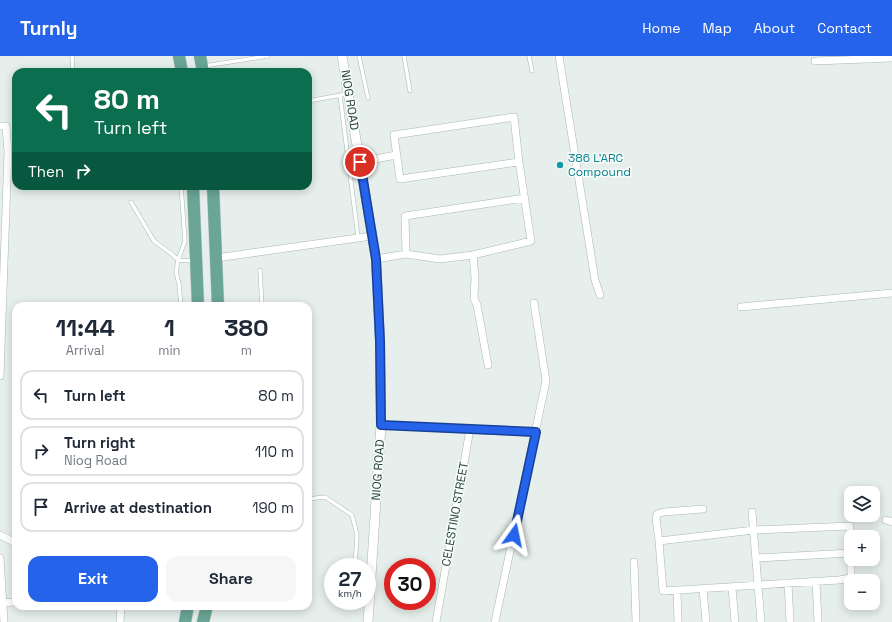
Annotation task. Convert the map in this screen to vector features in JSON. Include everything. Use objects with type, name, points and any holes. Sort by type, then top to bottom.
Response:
[{"type":"main road","points":[[179,56],[181,68]]},
{"type":"main road","points":[[193,190],[198,302]]},
{"type":"main road","points":[[213,190],[218,302]]},
{"type":"main road","points":[[196,261],[216,258]]},
{"type":"main road","points":[[185,622],[187,610]]},
{"type":"main road","points":[[203,622],[206,610]]},
{"type":"street","name":"NIOG ROAD","points":[[342,56],[344,95],[360,162],[376,259],[380,341],[381,425],[368,622]]},
{"type":"street","points":[[559,56],[595,280],[600,295]]},
{"type":"street","points":[[815,61],[892,58]]},
{"type":"street","points":[[376,259],[406,254],[440,259],[473,255],[531,242],[514,117],[394,135],[400,179],[519,162]]},
{"type":"street","points":[[0,376],[4,179],[8,152],[3,126]]},
{"type":"street","points":[[360,162],[396,155]]},
{"type":"street","points":[[406,254],[405,216],[525,198]]},
{"type":"street","points":[[216,258],[372,236]]},
{"type":"street","points":[[473,255],[475,278],[474,298],[477,305],[488,365]]},
{"type":"street","points":[[741,307],[892,293]]},
{"type":"street","points":[[495,622],[546,381],[534,303]]},
{"type":"street","points":[[381,425],[536,432]]},
{"type":"street","name":"CELESTINO STREET","points":[[436,622],[470,429]]},
{"type":"street","points":[[704,509],[664,512],[657,514],[656,519],[663,591],[839,580],[851,578],[851,566]]},
{"type":"street","points":[[752,512],[761,622]]},
{"type":"street","points":[[659,541],[754,530],[850,526],[850,530]]},
{"type":"street","points":[[0,535],[12,541]]},
{"type":"street","points":[[756,558],[844,553]]},
{"type":"street","points":[[0,558],[1,602],[4,622]]},
{"type":"street","points":[[634,562],[636,622]]},
{"type":"street","points":[[816,582],[818,622]]},
{"type":"street","points":[[788,583],[790,622]]},
{"type":"street","points":[[732,587],[735,622]]},
{"type":"street","points":[[703,589],[706,622]]},
{"type":"street","points":[[677,590],[678,622]]},
{"type":"street","points":[[1,602],[12,602]]},
{"type":"street","points":[[120,622],[121,610]]},
{"type":"lane","points":[[72,56],[74,68]]},
{"type":"lane","points":[[202,65],[268,56]]},
{"type":"lane","points":[[359,56],[368,98]]},
{"type":"lane","points":[[404,56],[410,91]]},
{"type":"lane","points":[[529,56],[532,71]]},
{"type":"lane","points":[[312,99],[344,95],[358,238]]},
{"type":"lane","points":[[181,190],[185,241],[178,260],[176,272],[181,302]]},
{"type":"lane","points":[[132,202],[154,241],[178,260],[196,261]]},
{"type":"lane","points":[[260,270],[262,302]]},
{"type":"lane","points":[[312,499],[325,497],[352,515],[357,535],[356,558]]},
{"type":"place","name":"386 L'ARC Compound","points":[[560,165]]},
{"type":"route","points":[[360,162],[376,259],[380,341],[381,425],[536,432],[514,535]]}]
